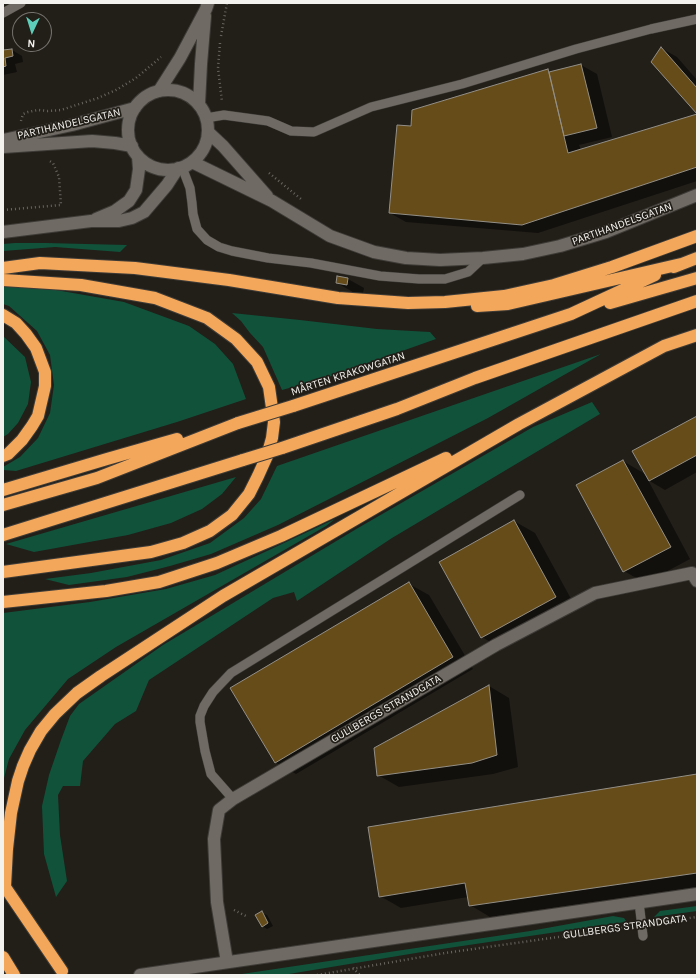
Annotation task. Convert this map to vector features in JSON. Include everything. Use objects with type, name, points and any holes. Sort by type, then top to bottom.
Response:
[{"type":"highway","points":[[3,268],[48,263],[135,268],[228,280],[345,298],[408,303],[452,301],[504,296],[554,285],[612,267],[697,236]]},
{"type":"highway","name":"MÅRTEN KRAKOWGATAN","points":[[3,505],[97,478],[238,423],[571,314],[697,258]]},
{"type":"highway","points":[[228,280],[349,304],[414,309],[508,304],[681,264]]},
{"type":"highway","points":[[571,314],[697,278]]},
{"type":"highway","points":[[3,280],[81,285],[155,298],[207,318],[236,339],[258,362],[269,387],[274,422],[272,438],[267,456],[249,494],[232,515],[210,531],[183,543],[151,552],[3,572]]},
{"type":"highway","points":[[3,535],[282,448],[397,408],[475,378],[697,301]]},
{"type":"highway","points":[[3,315],[16,323],[26,334],[36,348],[45,372],[45,386],[38,416],[22,440],[8,454],[3,456]]},
{"type":"highway","points":[[62,971],[4,886],[6,849],[11,813],[18,781],[30,750],[41,731],[55,714],[77,693],[101,676],[224,596],[519,424],[664,346],[697,335]]},
{"type":"highway","points":[[3,490],[107,459],[238,423]]},
{"type":"highway","points":[[3,602],[106,591],[159,582],[217,563],[281,536],[519,424]]},
{"type":"highway","points":[[3,957],[14,975]]},
{"type":"street","points":[[159,91],[180,58],[207,6]]},
{"type":"street","points":[[199,104],[200,64],[207,6]]},
{"type":"street","points":[[3,232],[91,221],[118,221],[132,218],[144,212],[184,166],[196,158],[203,149],[208,138],[208,122],[205,113],[199,104],[191,97],[181,92],[170,90],[159,91]]},
{"type":"street","name":"PARTIHANDELSGATAN","points":[[159,91],[146,97],[135,108],[128,127],[129,136],[135,151],[147,163],[157,168],[168,169],[184,166],[272,201],[330,236],[374,252],[406,258],[440,260],[523,254],[560,246],[606,232],[697,195]]},
{"type":"street","name":"PARTIHANDELSGATAN","points":[[3,140],[72,125],[135,108]]},
{"type":"street","name":"PARTIHANDELSGATAN","points":[[208,132],[223,146],[272,201]]},
{"type":"street","name":"PARTIHANDELSGATAN","points":[[3,147],[92,141],[115,143],[135,151]]},
{"type":"street","points":[[91,221],[115,211],[129,201],[136,190],[139,174],[135,151]]},
{"type":"street","name":"GULLBERGS STRANDGATA","points":[[227,962],[217,902],[214,839],[219,810],[233,799],[496,645],[595,593],[692,573],[697,581]]},
{"type":"street","name":"GULLBERGS STRANDGATA","points":[[140,975],[697,894]]},
{"type":"lane","points":[[3,13],[21,3]]},
{"type":"lane","points":[[206,118],[224,115],[268,121],[291,131],[314,132],[372,107],[462,84],[576,49],[651,29],[697,19]]},
{"type":"lane","points":[[184,166],[190,188],[193,214],[197,229],[207,240],[219,247],[232,251],[268,258],[311,263],[380,276],[419,279],[445,279],[468,272],[483,258]]},
{"type":"lane","points":[[233,799],[211,774],[205,751],[200,716],[204,706],[213,692],[231,673],[520,495]]},
{"type":"lane","points":[[639,902],[643,936]]},
{"type":"path","points":[[224,115],[218,68],[221,34],[227,3]]},
{"type":"path","points":[[22,136],[20,122],[23,114],[38,110],[61,110],[98,98],[116,90],[136,78],[165,54]]},
{"type":"path","points":[[3,210],[60,205],[59,177],[54,163],[43,157]]},
{"type":"path","points":[[268,172],[307,202]]},
{"type":"path","name":"GULLBERGS STRANDGATA","points":[[317,975],[445,953],[697,917]]},
{"type":"path","points":[[353,968],[360,975]]},
{"type":"green space","points":[[3,244],[127,245],[120,252],[55,247],[3,251]]},
{"type":"green space","points":[[3,286],[56,290],[124,302],[189,326],[215,344],[233,364],[246,399],[177,422],[16,471],[3,470],[3,467],[20,457],[38,438],[50,413],[54,385],[50,355],[37,331],[9,306],[3,304]]},
{"type":"green space","points":[[232,313],[377,329],[430,332],[436,339],[326,378],[282,390],[263,347],[241,321]]},
{"type":"green space","points":[[3,336],[25,357],[31,382],[28,404],[18,423],[8,434],[3,437]]},
{"type":"green space","points":[[601,354],[488,418],[278,525],[211,554],[127,577],[69,585],[45,579],[91,573],[161,560],[210,543],[244,518],[261,499],[277,466]]},
{"type":"green space","points":[[592,402],[600,414],[392,538],[297,601],[294,592],[273,598],[149,680],[136,711],[115,724],[83,761],[80,786],[63,786],[58,795],[60,835],[67,881],[56,897],[44,854],[42,806],[49,775],[61,740],[70,716],[79,704],[163,645],[358,528],[533,427]]},
{"type":"green space","points":[[236,477],[222,494],[202,509],[171,523],[128,535],[34,552],[6,544]]},
{"type":"green space","points":[[335,519],[326,526],[116,647],[68,679],[25,730],[9,759],[3,782],[3,613],[90,602],[166,589],[215,575]]},
{"type":"green space","points":[[697,906],[697,911],[654,917],[660,911]]},
{"type":"green space","points":[[613,916],[624,918],[626,921],[283,975],[235,975],[530,931]]},
{"type":"building","points":[[661,47],[697,88],[697,114],[651,62]]},
{"type":"building","points":[[12,49],[13,56],[5,58],[6,66],[3,67],[3,50]]},
{"type":"building","points":[[581,64],[597,128],[564,136],[549,72]]},
{"type":"building","points":[[548,69],[568,153],[697,114],[697,167],[522,225],[389,213],[397,125],[411,126],[412,110]]},
{"type":"building","points":[[337,276],[348,278],[347,285],[336,283]]},
{"type":"building","points":[[697,416],[697,455],[649,481],[632,451]]},
{"type":"building","points":[[623,460],[671,547],[623,572],[576,485]]},
{"type":"building","points":[[514,520],[556,597],[481,638],[439,562]]},
{"type":"building","points":[[409,582],[453,657],[275,763],[230,688]]},
{"type":"building","points":[[489,685],[497,755],[472,763],[377,776],[374,748]]},
{"type":"building","points":[[697,774],[697,873],[469,906],[465,883],[379,897],[368,827]]},
{"type":"building","points":[[262,911],[268,923],[262,927],[255,915]]}]
